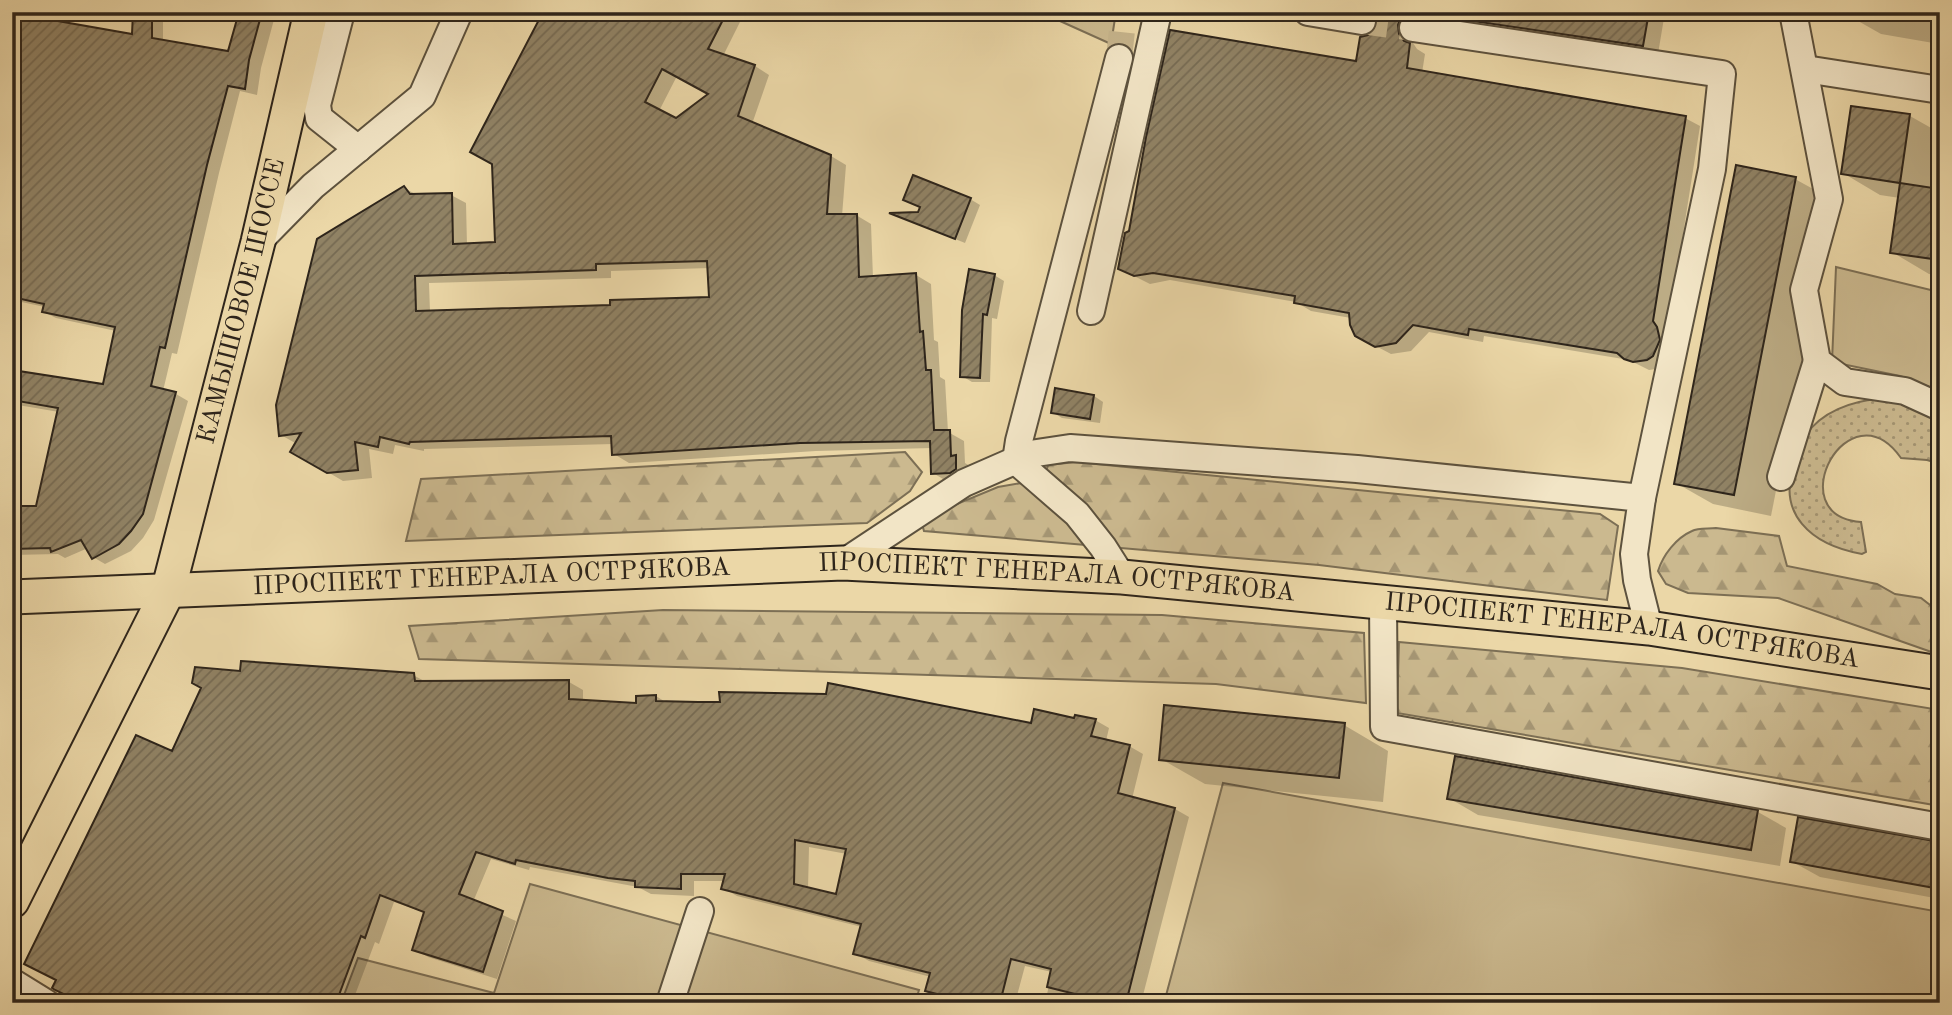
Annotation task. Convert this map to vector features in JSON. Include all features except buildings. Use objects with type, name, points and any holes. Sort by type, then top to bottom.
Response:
[{"type":"main road","name":"КАМЫШОВОЕ ШОССЕ","points":[[12,901],[169,591],[258,242],[311,12]]},
{"type":"main road","name":"ПРОСПЕКТ ГЕНЕРАЛА ОСТРЯКОВА","points":[[12,597],[843,563],[1122,577],[1649,628],[1940,673]]},
{"type":"lane","points":[[341,12],[317,104],[319,118],[358,149]]},
{"type":"lane","points":[[258,242],[313,186],[422,96],[459,12]]},
{"type":"lane","points":[[1091,311],[1158,12]]},
{"type":"lane","points":[[1308,12],[1362,21]]},
{"type":"lane","points":[[1782,477],[1817,361],[1804,290],[1829,199],[1793,12]]},
{"type":"lane","points":[[1413,28],[1722,74],[1712,169],[1642,498],[1634,554],[1637,580],[1649,628]]},
{"type":"lane","points":[[1016,461],[1119,58]]},
{"type":"lane","points":[[1805,69],[1940,90]]},
{"type":"lane","points":[[1817,361],[1845,382],[1905,391],[1940,408]]},
{"type":"lane","points":[[843,563],[964,483],[1030,454],[1070,448],[1357,470],[1642,498]]},
{"type":"lane","points":[[1016,461],[1077,514],[1122,577]]},
{"type":"lane","points":[[1383,602],[1384,727],[1940,827]]},
{"type":"lane","points":[[670,1003],[700,911]]},
{"type":"lane","points":[[12,982],[46,1003]]},
{"type":"green space","points":[[1040,12],[1116,12],[1111,44]]},
{"type":"green space","points":[[1836,267],[1935,291],[1932,336],[1940,340],[1940,391],[1900,376],[1832,362]]},
{"type":"green space","points":[[1878,399],[1891,399],[1940,417],[1940,464],[1901,458],[1881,439],[1861,436],[1844,444],[1830,460],[1823,480],[1825,499],[1837,514],[1861,522],[1866,552],[1862,554],[1828,543],[1813,535],[1802,524],[1794,511],[1790,496],[1790,479],[1805,438],[1812,427],[1838,409]]},
{"type":"green space","points":[[905,452],[922,472],[910,491],[867,523],[406,541],[421,479]]},
{"type":"green space","points":[[1076,462],[1600,514],[1618,526],[1607,600],[1319,565],[924,531],[922,524],[928,516],[998,487],[1044,479],[1048,465]]},
{"type":"green space","points":[[1716,528],[1779,536],[1787,566],[1877,584],[1895,594],[1921,598],[1934,608],[1940,609],[1940,655],[1778,598],[1688,593],[1666,584],[1658,571],[1671,548],[1692,531]]},
{"type":"green space","points":[[663,610],[1162,615],[1364,633],[1366,703],[1216,684],[419,659],[409,626]]},
{"type":"green space","points":[[1399,642],[1682,668],[1940,710],[1940,806],[1397,713]]},
{"type":"green space","points":[[1223,783],[1940,912],[1940,1003],[1164,1003]]},
{"type":"green space","points":[[530,884],[919,990],[915,1003],[341,1003],[358,958],[494,993]]},
{"type":"tunnel","points":[[1119,58],[1124,12]]},
{"type":"tunnel","points":[[1362,21],[1413,28]]}]
